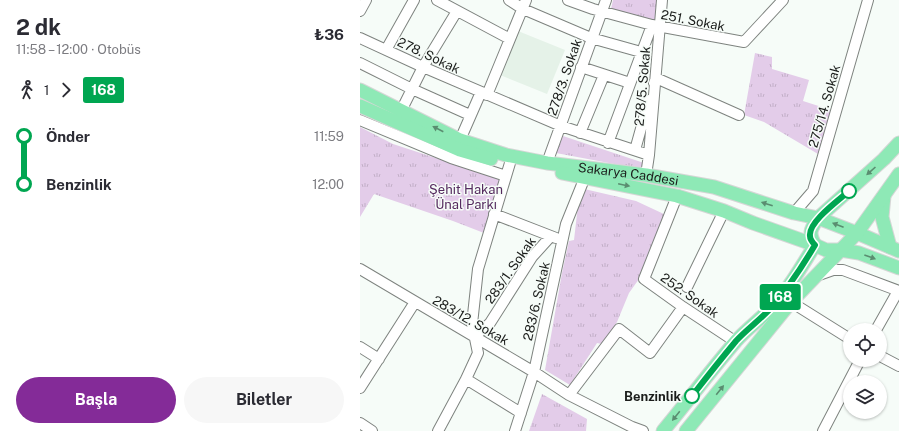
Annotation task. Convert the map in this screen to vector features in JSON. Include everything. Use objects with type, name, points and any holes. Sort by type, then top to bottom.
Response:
[{"type":"main road","name":"Sakarya Caddesi","points":[[360,90],[460,140],[506,155],[548,163],[646,175],[714,187],[794,213],[818,218],[894,249]]},
{"type":"main road","name":"Sakarya Caddesi","points":[[360,106],[508,170],[585,177],[677,196],[724,211],[753,224],[826,250],[840,250]]},
{"type":"main road","points":[[663,431],[736,342],[770,309],[783,294],[815,245],[810,237],[811,229],[818,218],[884,159],[899,143]]},
{"type":"main road","points":[[686,431],[791,302],[857,233],[899,174]]},
{"type":"main road","points":[[884,195],[882,217],[894,249]]},
{"type":"main road","points":[[840,250],[859,253],[899,268]]},
{"type":"street","points":[[360,11],[366,0]]},
{"type":"street","points":[[386,50],[414,0]]},
{"type":"street","points":[[437,0],[510,38]]},
{"type":"street","points":[[509,0],[525,5],[591,38],[641,52]]},
{"type":"street","name":"251. Sokak","points":[[568,0],[656,26],[744,42],[783,0]]},
{"type":"street","name":"278/3. Sokak","points":[[548,163],[591,38],[603,11],[606,0]]},
{"type":"street","name":"278/5. Sokak","points":[[646,175],[656,78],[656,26],[662,0]]},
{"type":"street","name":"275/14. Sokak","points":[[794,213],[812,191],[868,0]]},
{"type":"street","points":[[460,140],[470,115],[484,94],[525,5]]},
{"type":"street","points":[[400,111],[423,67],[457,11]]},
{"type":"street","name":"278/5. Sokak","points":[[608,142],[641,52],[656,26]]},
{"type":"street","name":"278. Sokak","points":[[360,38],[484,94],[561,126],[649,155]]},
{"type":"street","points":[[360,63],[412,89],[470,115]]},
{"type":"street","points":[[581,67],[630,83]]},
{"type":"street","points":[[580,133],[604,75]]},
{"type":"street","points":[[635,150],[656,78],[738,115]]},
{"type":"street","points":[[360,120],[451,158],[508,170]]},
{"type":"street","name":"283/1. Sokak","points":[[439,431],[478,353],[472,324],[478,269],[508,170]]},
{"type":"street","name":"283/6. Sokak","points":[[516,431],[534,372],[566,224],[585,177]]},
{"type":"street","name":"252. Sokak","points":[[677,196],[644,279],[736,342]]},
{"type":"street","points":[[687,287],[724,211]]},
{"type":"street","points":[[494,214],[563,240]]},
{"type":"street","name":"283/1. Sokak","points":[[474,337],[490,323],[532,257],[551,236]]},
{"type":"street","name":"283/12. Sokak","points":[[360,269],[569,394],[633,429],[644,431]]},
{"type":"street","points":[[816,276],[833,270],[843,270],[898,291],[880,323]]},
{"type":"street","points":[[360,388],[415,302]]},
{"type":"street","points":[[791,302],[843,335]]},
{"type":"street","points":[[569,394],[619,329],[650,353],[683,307]]},
{"type":"street","points":[[360,347],[379,359]]},
{"type":"street","points":[[887,360],[899,366]]},
{"type":"street","points":[[823,431],[856,367]]},
{"type":"street","points":[[466,379],[521,413]]},
{"type":"street","points":[[360,423],[372,431]]},
{"type":"shaded area","points":[[518,31],[565,50],[547,94],[500,75]]},
{"type":"green space","points":[[613,0],[659,0],[658,21],[611,9]]},
{"type":"green space","points":[[755,53],[772,57],[772,69],[809,80],[803,101],[831,110],[818,154],[764,122],[744,115]]},
{"type":"green space","name":"Şehit Hakan Ünal Parkı","points":[[360,127],[393,144],[500,179],[484,233],[374,194],[360,217]]},
{"type":"green space","points":[[563,136],[647,164],[646,170],[556,153]]},
{"type":"green space","points":[[580,188],[636,201],[666,215],[639,279],[629,293],[617,322],[602,344],[597,343],[570,385],[545,370],[569,241],[574,240]]},
{"type":"green space","points":[[542,394],[587,419],[586,431],[529,431]]},
{"type":"bus line","name":"168","points":[[692,396],[736,342],[770,309],[783,294],[815,245],[810,237],[811,229],[818,218],[849,191]]},
{"type":"place","name":"Benzinlik","points":[[692,396]]}]
